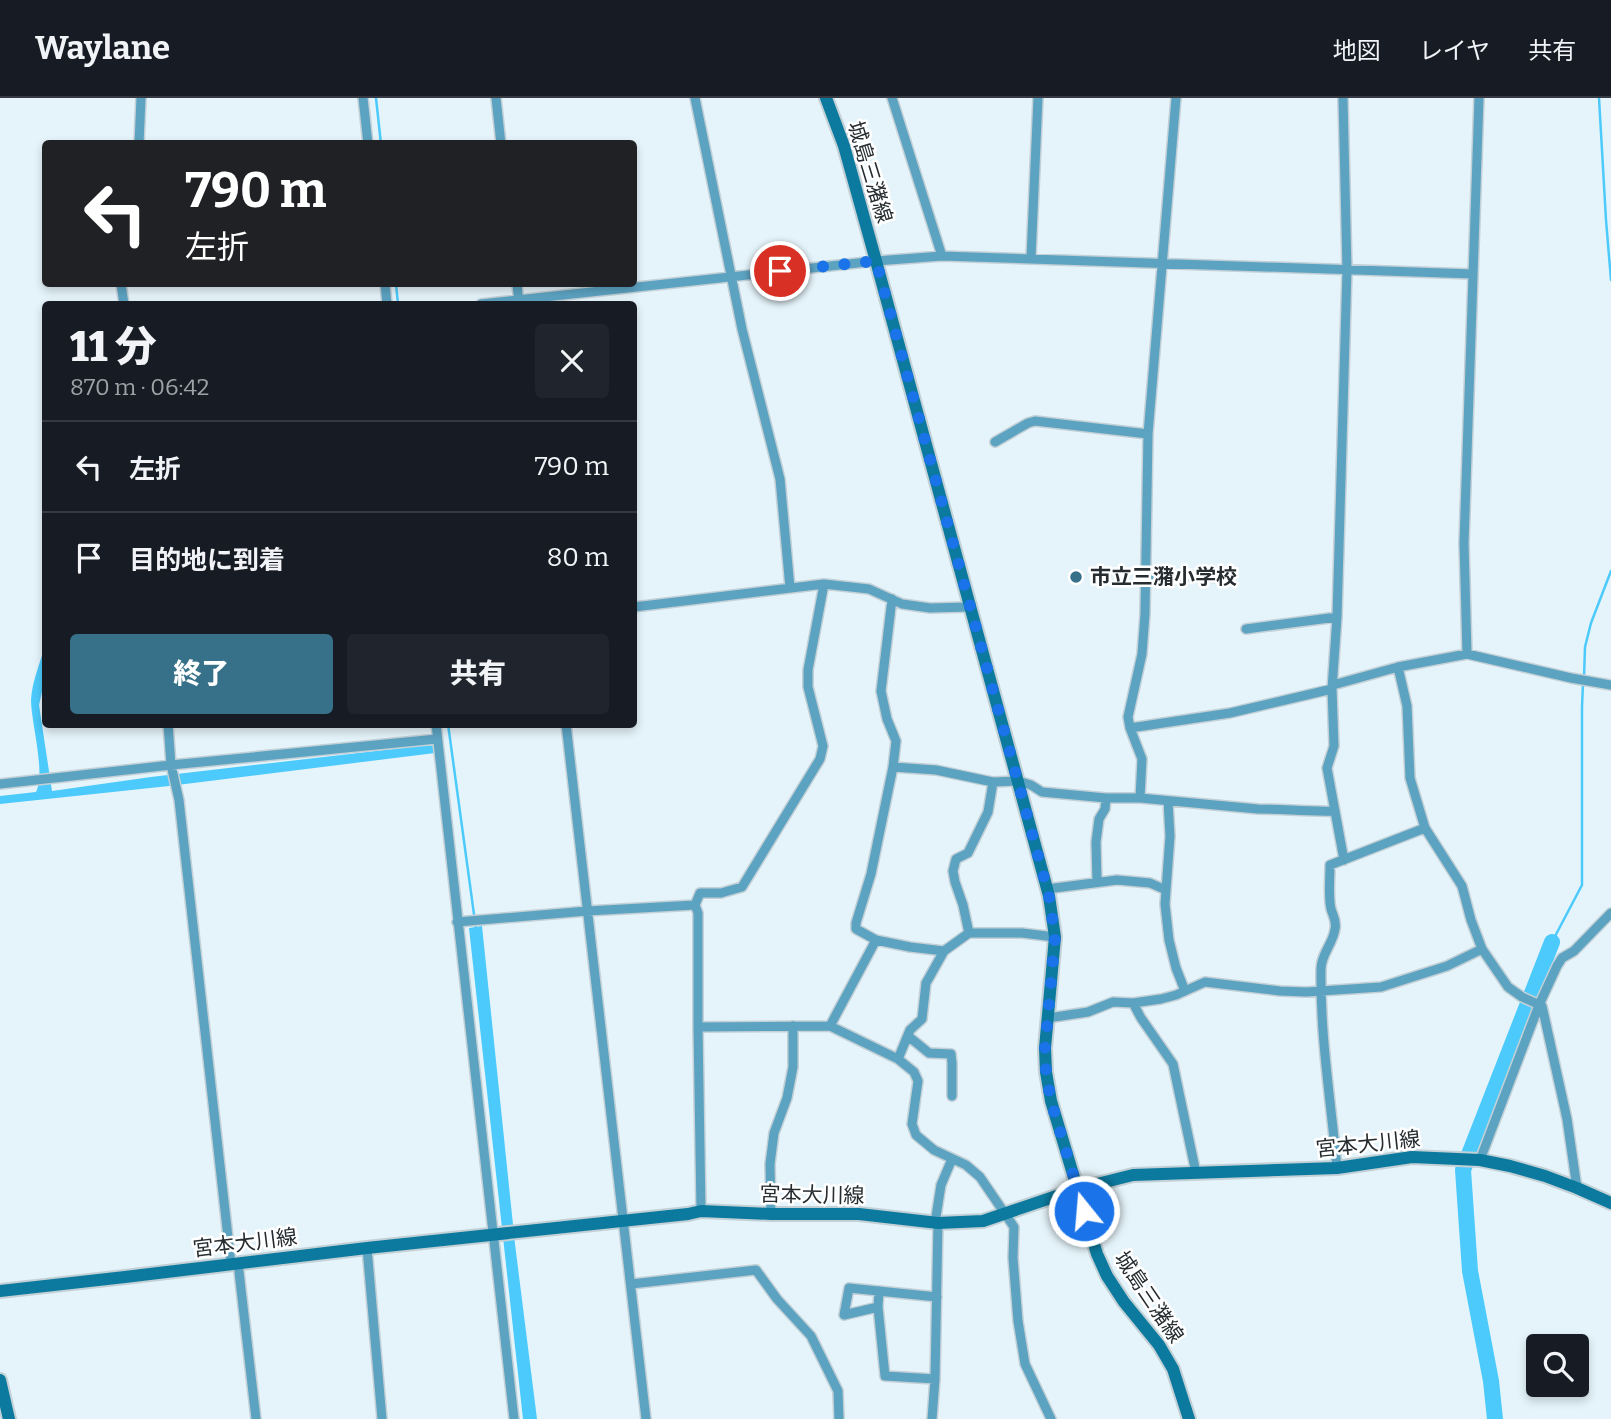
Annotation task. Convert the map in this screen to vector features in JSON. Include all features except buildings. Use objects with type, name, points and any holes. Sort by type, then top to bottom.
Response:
[{"type":"main road","name":"城島三潴線","points":[[826,98],[844,146],[1047,889],[1055,937],[1045,1048],[1051,1101],[1097,1254],[1124,1302],[1160,1345],[1173,1369],[1189,1419]]},
{"type":"main road","name":"宮本大川線","points":[[0,1291],[701,1211],[859,1214],[937,1223],[983,1221],[1077,1189],[1133,1175],[1337,1168],[1412,1157],[1477,1160],[1545,1176],[1611,1203]]},
{"type":"main road","points":[[0,1380],[9,1419]]},
{"type":"street","points":[[139,140],[141,98]]},
{"type":"street","points":[[363,98],[368,140]]},
{"type":"street","points":[[496,98],[501,140]]},
{"type":"street","points":[[695,98],[742,329],[780,479],[790,588]]},
{"type":"street","points":[[892,98],[942,256]]},
{"type":"street","points":[[1031,258],[1038,98]]},
{"type":"street","points":[[1140,798],[1142,759],[1128,717],[1142,654],[1148,434],[1176,98]]},
{"type":"street","points":[[1343,98],[1347,270],[1333,687],[1334,746],[1327,768],[1344,860]]},
{"type":"street","points":[[1466,654],[1464,544],[1479,98]]},
{"type":"street","points":[[527,301],[732,276],[942,256],[1473,274]]},
{"type":"street","points":[[995,442],[1035,421],[1148,434]]},
{"type":"street","points":[[1146,573],[1228,578]]},
{"type":"street","points":[[637,607],[824,584],[869,589],[902,604],[930,608],[970,607]]},
{"type":"street","points":[[701,1211],[698,913],[695,905],[700,893],[721,893],[742,887],[820,760],[823,746],[808,687],[808,670],[824,584]]},
{"type":"street","points":[[892,599],[881,691],[887,719],[896,741],[871,874],[856,929],[876,940],[944,951]]},
{"type":"street","points":[[1246,629],[1337,617]]},
{"type":"street","points":[[1130,727],[1230,713],[1333,687],[1398,667],[1466,654],[1611,685]]},
{"type":"street","points":[[1398,667],[1406,706],[1410,778],[1425,828],[1462,886],[1482,948],[1508,987],[1542,1006],[1567,1119],[1577,1188]]},
{"type":"street","points":[[168,728],[256,1419]]},
{"type":"street","points":[[436,728],[514,1419]]},
{"type":"street","points":[[566,728],[646,1419]]},
{"type":"street","points":[[0,784],[438,746]]},
{"type":"street","points":[[893,767],[936,770],[993,782],[1018,780],[1042,792],[1310,812],[1335,811]]},
{"type":"street","points":[[969,933],[953,871],[956,859],[968,853],[988,812],[993,782]]},
{"type":"street","points":[[1097,882],[1096,842],[1106,798]]},
{"type":"street","points":[[1168,801],[1170,836],[1165,904],[1175,968],[1185,991]]},
{"type":"street","points":[[1337,1168],[1324,1050],[1321,966],[1324,952],[1336,928],[1331,908],[1330,865],[1425,828]]},
{"type":"street","points":[[1047,889],[1097,882],[1136,881],[1150,883],[1166,890]]},
{"type":"street","points":[[457,922],[695,905]]},
{"type":"street","points":[[1477,1160],[1557,966],[1562,958],[1574,951],[1611,914]]},
{"type":"street","points":[[898,1059],[910,1030],[922,1019],[926,983],[944,951],[969,933],[1022,933],[1055,937]]},
{"type":"street","points":[[830,1026],[876,940]]},
{"type":"street","points":[[1048,1018],[1088,1012],[1113,1002],[1133,1003],[1161,999],[1205,982],[1306,992],[1381,987],[1447,966],[1482,948]]},
{"type":"street","points":[[1133,1003],[1172,1064],[1196,1173]]},
{"type":"street","points":[[771,1214],[769,1164],[774,1133],[787,1098],[793,1067],[793,1026]]},
{"type":"street","points":[[698,1027],[830,1026],[898,1059],[915,1072],[918,1081],[912,1124],[916,1135],[934,1150],[966,1165],[980,1177],[1014,1227],[1013,1258],[1018,1321],[1025,1364],[1051,1419]]},
{"type":"street","points":[[908,1036],[929,1053],[951,1054],[952,1096]]},
{"type":"street","points":[[932,1419],[937,1223],[941,1185],[952,1158]]},
{"type":"street","points":[[367,1248],[382,1419]]},
{"type":"street","points":[[631,1284],[756,1270],[811,1336],[838,1391],[839,1419]]},
{"type":"street","points":[[878,1307],[844,1315],[849,1288],[937,1297]]},
{"type":"street","points":[[878,1291],[885,1376],[935,1379]]},
{"type":"water","points":[[42,656],[42,692],[39,705],[52,791],[419,746],[434,746],[435,753],[0,804],[0,796],[36,792],[39,783],[39,760],[31,700]]},
{"type":"water","points":[[482,926],[515,1244],[537,1419],[523,1419],[469,928]]},
{"type":"waterway","points":[[376,98],[381,140]]},
{"type":"waterway","points":[[1599,98],[1611,280]]},
{"type":"waterway","points":[[396,287],[398,301]]},
{"type":"waterway","points":[[1584,677],[1585,647],[1591,623],[1611,571]]},
{"type":"waterway","points":[[1552,942],[1582,885],[1583,683]]},
{"type":"waterway","points":[[449,728],[476,929]]},
{"type":"waterway","points":[[1495,1419],[1491,1381],[1470,1271],[1463,1170],[1552,942]]},
{"type":"place","name":"市立三潴小学校","points":[[1076,577]]},
{"type":"route","points":[[780,271],[876,261],[1049,896],[1055,937],[1045,1048],[1046,1072],[1051,1101],[1084,1211]]}]
